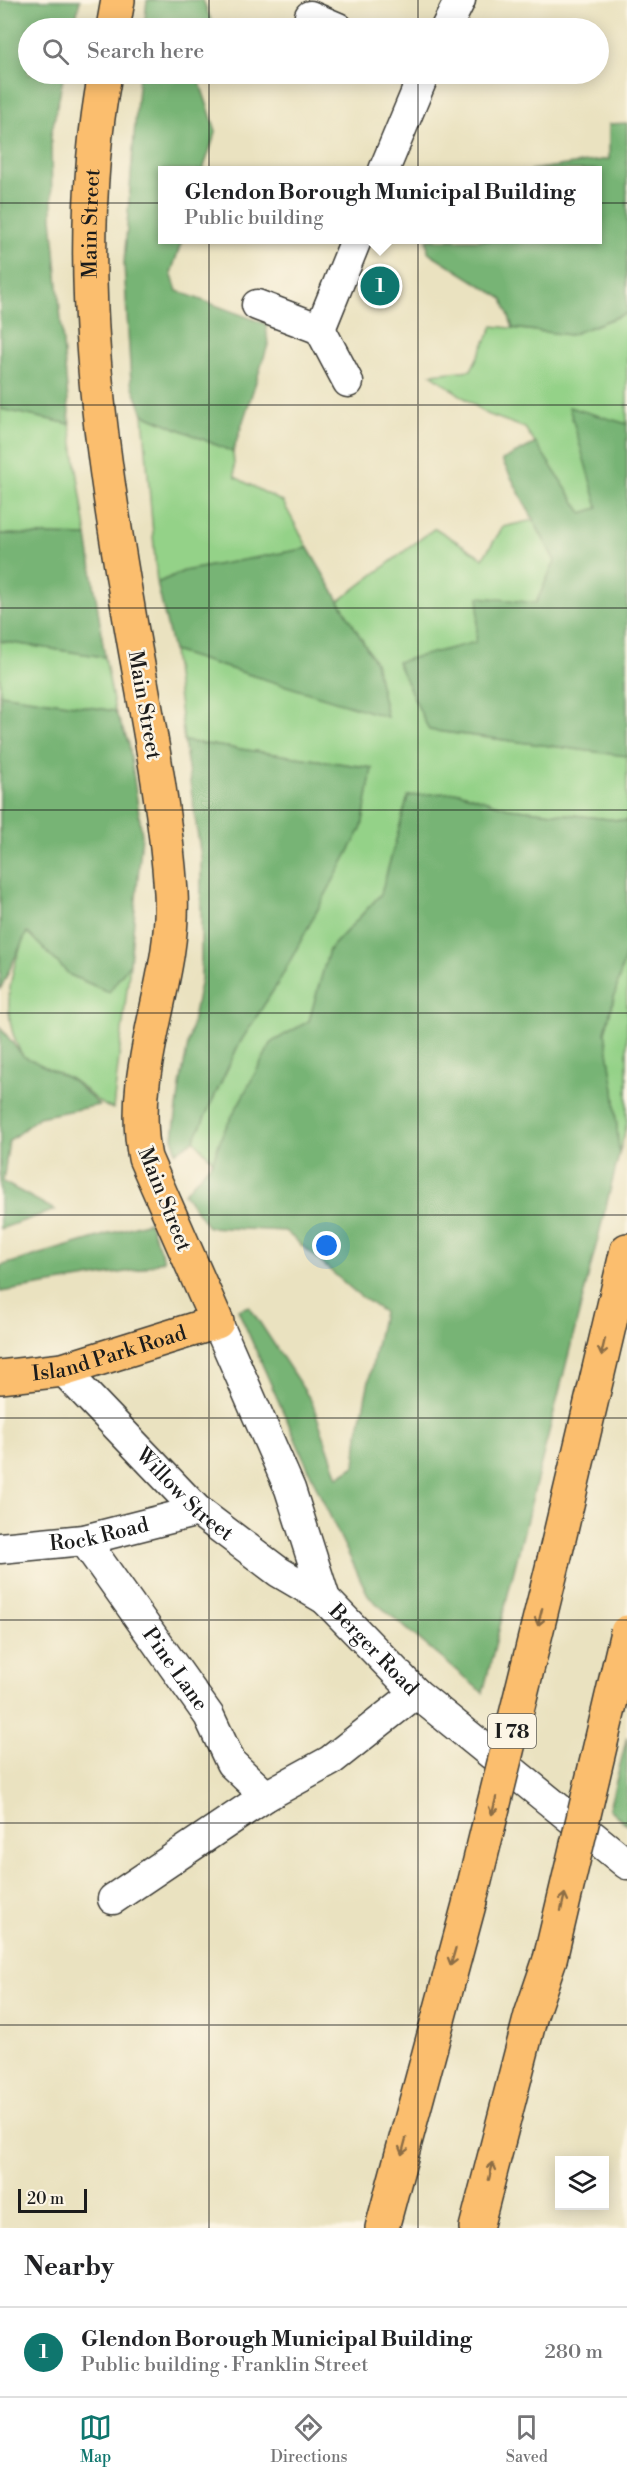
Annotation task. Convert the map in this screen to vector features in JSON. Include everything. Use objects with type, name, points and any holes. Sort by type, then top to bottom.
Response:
[{"type":"main road","points":[[115,18],[118,0]]},
{"type":"main road","name":"Main Street","points":[[103,84],[96,120],[91,204],[91,304],[100,417],[122,574],[162,799],[171,893],[169,938],[145,1055],[140,1131],[145,1158],[216,1322]]},
{"type":"main road","name":"I 78","points":[[382,2228],[470,1901],[627,1250]]},
{"type":"main road","name":"Island Park Road","points":[[0,1377],[63,1370],[216,1322]]},
{"type":"main road","points":[[476,2228],[531,2015],[550,1959],[627,1631]]},
{"type":"street","points":[[451,18],[460,0]]},
{"type":"street","points":[[310,16],[315,18]]},
{"type":"street","points":[[386,166],[420,84]]},
{"type":"street","points":[[320,329],[354,244]]},
{"type":"street","points":[[257,305],[320,329],[335,363],[348,382]]},
{"type":"street","name":"Berger Road","points":[[216,1322],[290,1489],[325,1599],[416,1693],[627,1864]]},
{"type":"street","name":"Willow Street","points":[[63,1370],[198,1511],[279,1572],[325,1599]]},
{"type":"street","name":"Rock Road","points":[[0,1548],[84,1540],[198,1511]]},
{"type":"street","name":"Pine Lane","points":[[84,1540],[209,1716],[231,1763],[266,1796]]},
{"type":"street","points":[[113,1899],[266,1796],[330,1761],[416,1693]]},
{"type":"green space","points":[[0,0],[80,0],[76,18],[18,18],[18,84],[62,84],[51,135],[52,217],[70,424],[0,409]]},
{"type":"green space","points":[[147,0],[203,0],[210,18],[145,18]]},
{"type":"green space","points":[[138,84],[200,84],[216,131],[204,166],[158,166],[158,244],[181,244],[171,273],[177,291],[266,324],[268,345],[233,452],[143,414],[131,382],[124,264]]},
{"type":"green space","points":[[627,123],[627,313],[570,335],[513,328],[503,299],[428,252],[427,244],[602,244],[602,166],[559,166],[609,159],[609,124]]},
{"type":"green space","points":[[627,313],[627,424],[570,408],[599,508],[582,513],[525,428],[487,414],[431,374],[471,370],[493,326],[570,335]]},
{"type":"green space","points":[[569,407],[627,424],[627,756],[429,730],[397,662],[476,642],[479,597],[536,603],[555,561],[502,460],[536,443],[582,513],[598,508]]},
{"type":"green space","points":[[0,409],[70,424],[87,536],[0,534]]},
{"type":"green space","points":[[143,414],[233,452],[235,477],[283,502],[308,548],[184,571],[157,583]]},
{"type":"green space","points":[[533,520],[555,561],[536,603],[479,597],[477,642],[398,662],[429,730],[627,756],[627,821],[508,808],[459,792],[408,796],[381,894],[329,950],[309,1021],[272,1042],[222,1135],[213,1161],[194,1140],[239,1044],[278,983],[362,827],[372,768],[184,741],[173,651],[387,717],[375,662],[339,601],[435,528],[483,558],[503,527]]},
{"type":"green space","points":[[0,534],[87,536],[105,657],[0,641]]},
{"type":"green space","points":[[308,548],[375,662],[387,717],[173,651],[157,583],[184,571]]},
{"type":"green space","points":[[0,641],[105,657],[115,711],[0,694]]},
{"type":"green space","points":[[0,694],[115,711],[129,744],[142,835],[130,963],[109,992],[70,975],[27,932],[0,990]]},
{"type":"green space","points":[[184,741],[372,768],[362,827],[278,983],[239,1044],[194,1140],[176,1152],[173,1137],[181,1079],[201,979],[201,858]]},
{"type":"green space","points":[[459,792],[508,808],[627,821],[627,948],[605,1032],[614,1090],[619,1155],[483,1693],[369,1597],[320,1495],[238,1310],[249,1306],[312,1402],[338,1477],[355,1466],[358,1434],[383,1312],[355,1292],[285,1231],[208,1227],[184,1193],[213,1161],[222,1135],[272,1042],[309,1021],[329,950],[381,894],[408,796]]},
{"type":"green space","points":[[27,932],[70,975],[108,992],[130,963],[113,1109],[100,1103],[69,1078],[28,1060],[23,1056],[16,1042],[11,1027],[9,996],[15,964]]},
{"type":"green space","points":[[627,948],[627,1123],[619,1155],[614,1090],[605,1032]]},
{"type":"green space","points":[[0,1027],[23,1056],[72,1080],[99,1105],[39,1117],[9,1141],[3,1182],[55,1210],[0,1229]]},
{"type":"green space","points":[[149,1222],[164,1260],[138,1270],[0,1292],[0,1266]]},
{"type":"green space","points":[[627,1737],[627,1825],[609,1809]]},
{"type":"place","name":"Glendon Borough Municipal Building","points":[[380,286]]}]
